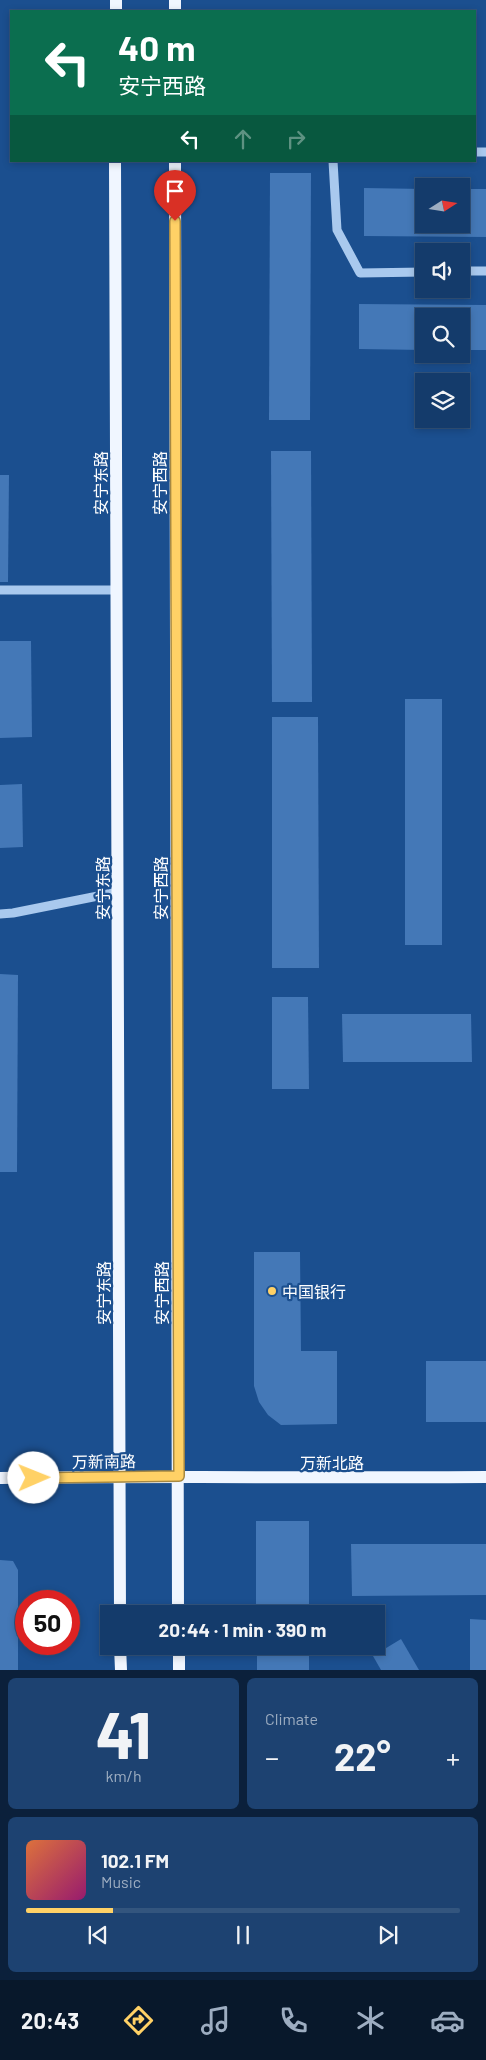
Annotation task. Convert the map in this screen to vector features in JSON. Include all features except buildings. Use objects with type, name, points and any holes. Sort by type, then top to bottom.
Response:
[{"type":"main road","name":"安宁东路","points":[[115,162],[120,1605]]},
{"type":"main road","name":"安宁西路","points":[[175,162],[178,1605]]},
{"type":"main road","name":"万新南路","points":[[0,1478],[179,1476]]},
{"type":"main road","name":"万新北路","points":[[179,1476],[237,1478],[486,1477]]},
{"type":"main road","points":[[120,1655],[120,1670]]},
{"type":"main road","points":[[179,1655],[179,1670]]},
{"type":"street","points":[[333,162],[337,230],[360,273],[415,272]]},
{"type":"street","points":[[470,272],[486,271]]},
{"type":"street","points":[[0,590],[117,590]]},
{"type":"street","points":[[0,914],[13,914],[118,892]]},
{"type":"place","name":"中国银行","points":[[272,1291]]},
{"type":"route","points":[[34,1478],[179,1476],[175,221]]}]
